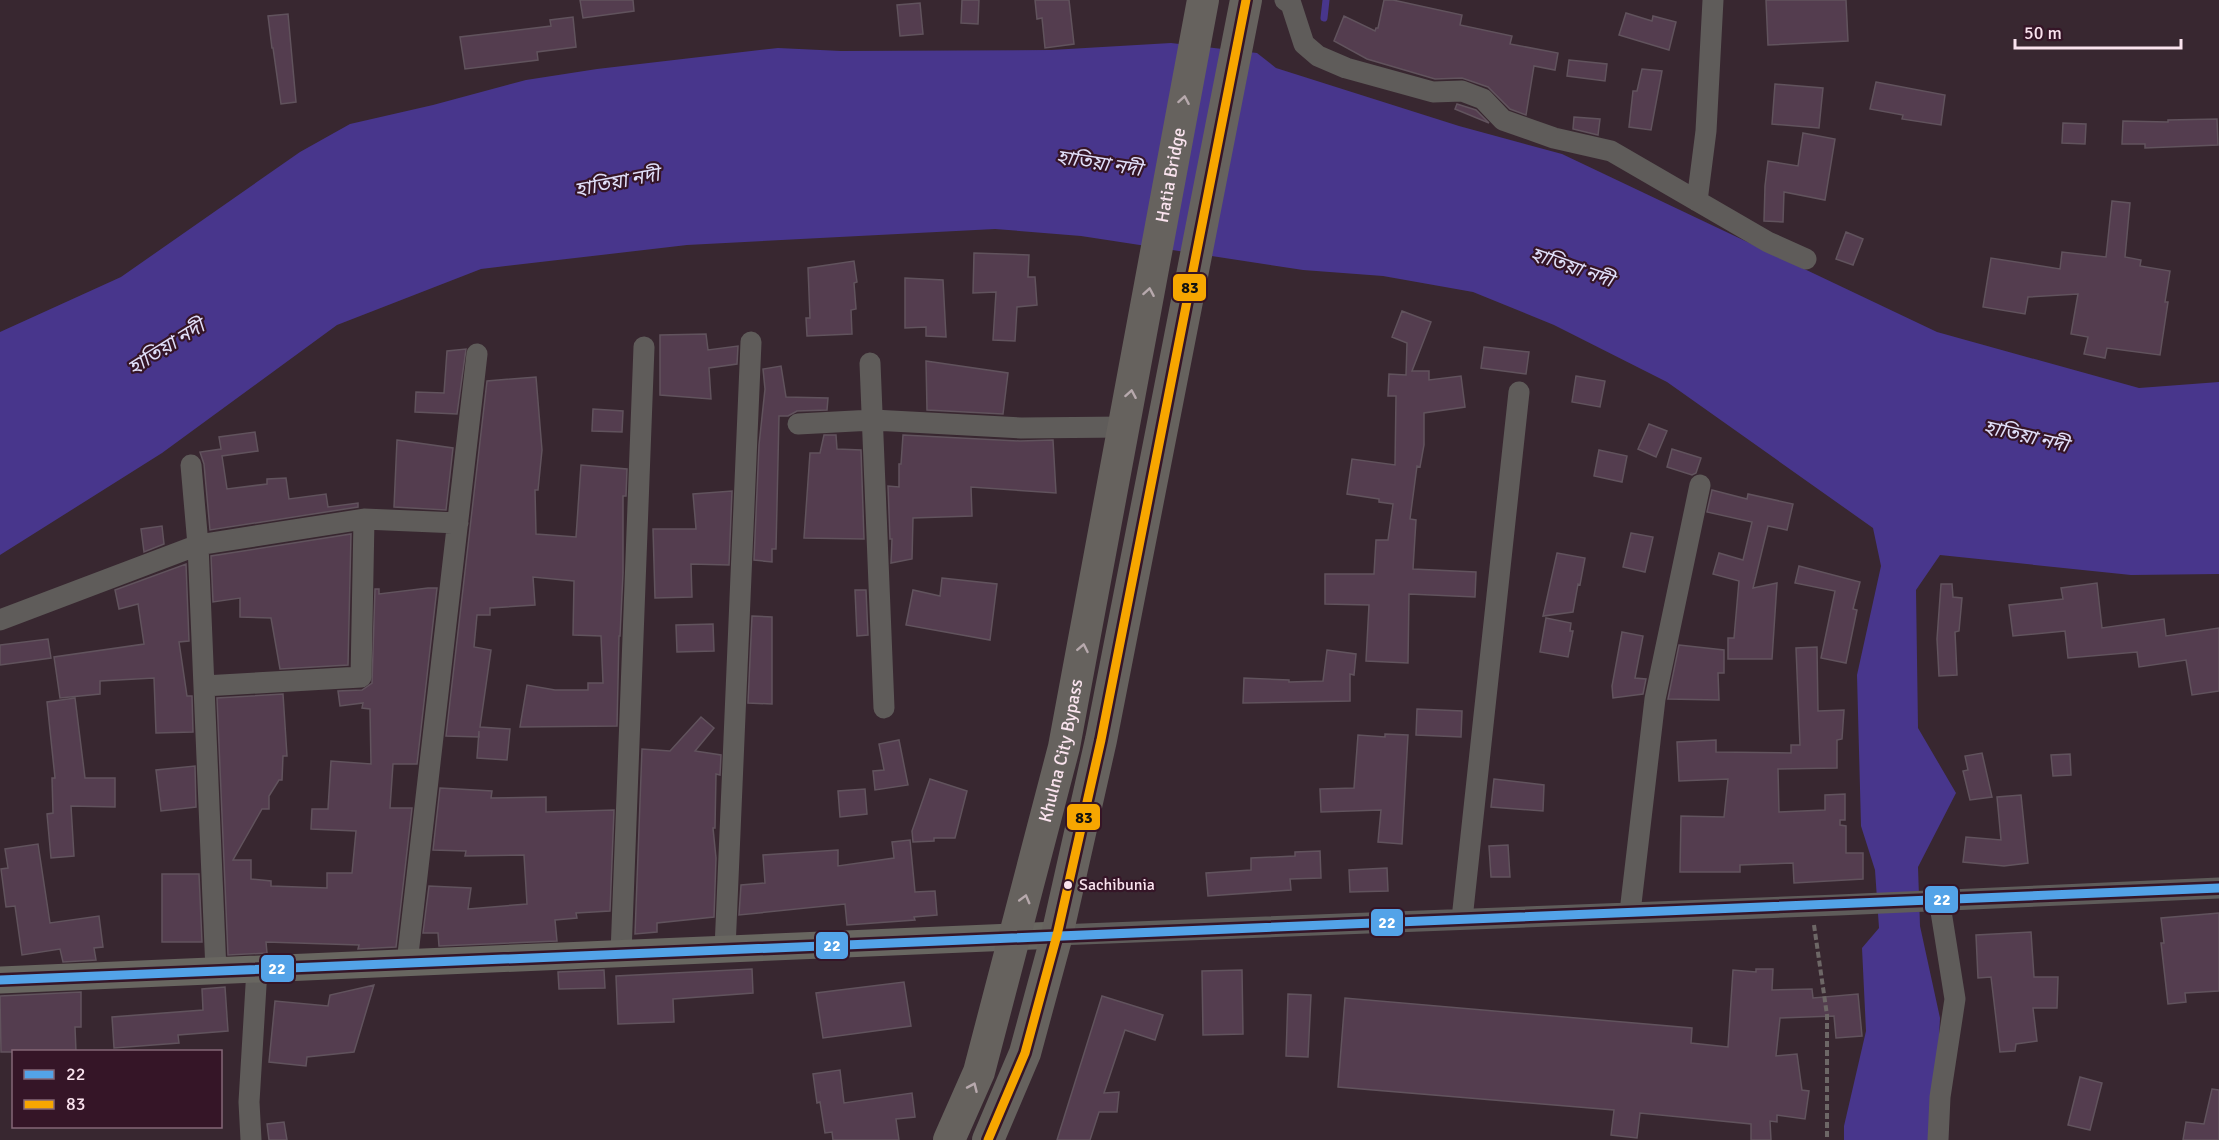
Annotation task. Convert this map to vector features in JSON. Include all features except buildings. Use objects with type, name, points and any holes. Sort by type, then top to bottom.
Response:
[{"type":"highway","name":"Hatia Bridge","points":[[1138,350],[1203,0]]},
{"type":"highway","name":"Khulna City Bypass","points":[[988,1140],[1024,1053],[1057,935],[1101,740],[1246,0]]},
{"type":"highway","name":"Khulna City Bypass","points":[[949,1140],[979,1072],[1064,747],[1138,350]]},
{"type":"main road","points":[[0,980],[1057,935]]},
{"type":"street","points":[[1285,0],[1292,4],[1304,44],[1318,56],[1346,68],[1433,92],[1462,91],[1483,99],[1503,120],[1554,138],[1611,150],[1767,242],[1806,259]]},
{"type":"street","points":[[1697,201],[1706,131],[1713,0]]},
{"type":"street","points":[[725,949],[751,342]]},
{"type":"street","points":[[621,954],[644,347]]},
{"type":"street","points":[[407,963],[477,354]]},
{"type":"street","points":[[870,363],[885,708]]},
{"type":"street","points":[[1462,919],[1519,392]]},
{"type":"street","points":[[798,424],[873,420],[1021,428],[1125,427]]},
{"type":"street","points":[[191,465],[198,545],[216,971]]},
{"type":"street","points":[[1630,912],[1655,699],[1701,485]]},
{"type":"street","points":[[0,620],[198,545],[364,519],[458,522]]},
{"type":"street","points":[[204,687],[361,677],[364,519]]},
{"type":"street","points":[[1057,935],[2219,888]]},
{"type":"street","points":[[1931,900],[1955,999],[1940,1097],[1938,1140]]},
{"type":"street","points":[[251,1140],[249,1102],[257,969]]},
{"type":"path","points":[[1812,906],[1827,1015],[1827,1140]]},
{"type":"water","name":"হাতিয়া নদী","points":[[1171,43],[1257,53],[1276,68],[1459,126],[1562,154],[1937,332],[2139,388],[2219,382],[2219,574],[2131,575],[1940,555],[1916,590],[1918,728],[1956,793],[1918,867],[1920,926],[1940,1018],[1934,1140],[1844,1140],[1844,1126],[1866,1031],[1862,948],[1879,928],[1875,870],[1861,826],[1857,675],[1881,566],[1873,528],[1667,382],[1554,325],[1473,292],[1383,276],[1303,270],[1081,236],[995,229],[687,245],[481,269],[337,325],[162,453],[0,555],[0,332],[121,277],[300,152],[350,124],[526,80],[597,69],[778,48],[841,51],[1051,50]]},
{"type":"waterway","points":[[1324,18],[1326,0]]},
{"type":"transit line","name":"83","points":[[988,1140],[1025,1053],[1057,935],[1101,740],[1246,0]]},
{"type":"transit line","name":"22","points":[[0,980],[2219,888]]},
{"type":"place","name":"Sachibunia","points":[[1068,885]]}]
